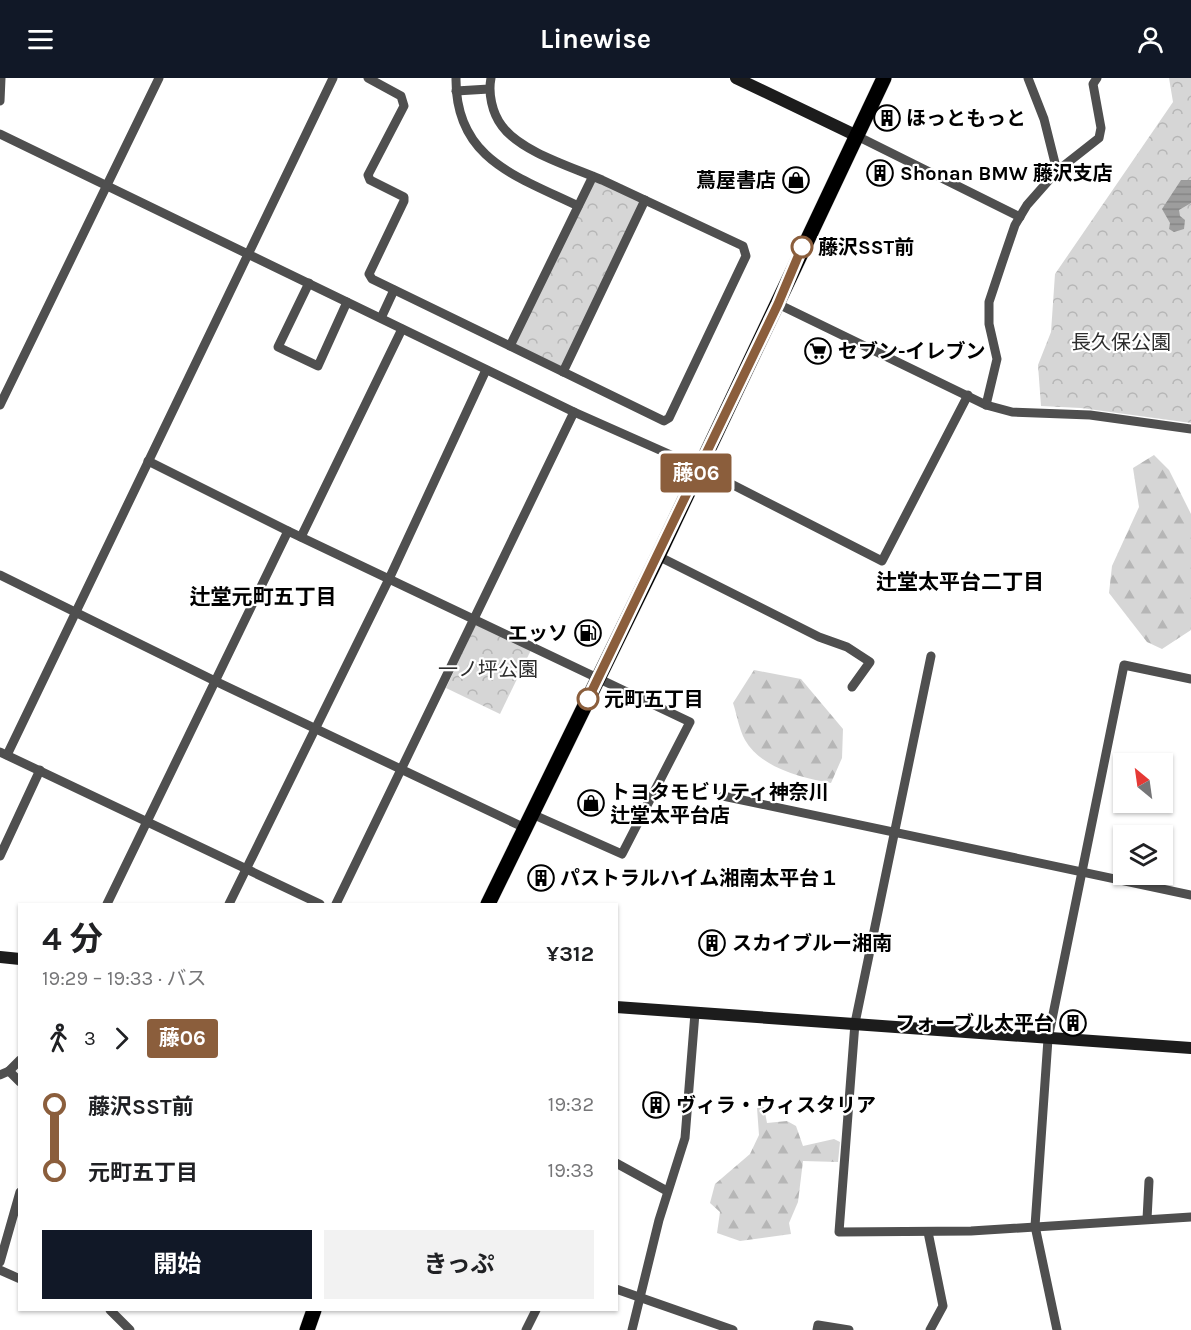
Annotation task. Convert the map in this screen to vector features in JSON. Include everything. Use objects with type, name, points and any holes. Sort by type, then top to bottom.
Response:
[{"type":"main road","points":[[488,903],[658,556],[698,467],[778,304],[855,135],[884,78]]},
{"type":"main road","points":[[307,1330],[314,1311]]},
{"type":"street","points":[[0,101],[1,78]]},
{"type":"street","points":[[0,405],[159,78]]},
{"type":"street","points":[[318,903],[146,823],[4,753],[75,613],[333,78]]},
{"type":"street","points":[[368,78],[401,96],[404,100],[404,106],[368,175],[370,180],[404,197],[401,209],[369,274],[372,279],[664,421],[669,418],[746,256],[743,246],[527,147],[501,125],[489,89],[491,78]]},
{"type":"street","points":[[456,78],[458,110],[467,132],[484,156],[509,173],[578,206]]},
{"type":"street","points":[[736,78],[1020,217]]},
{"type":"street","points":[[1028,78],[1044,119],[1057,171]]},
{"type":"street","points":[[986,405],[997,359],[989,324],[989,302],[1020,217],[1057,171],[1099,138],[1101,128],[1092,80]]},
{"type":"street","points":[[456,91],[489,89]]},
{"type":"street","points":[[0,134],[574,412],[698,467],[882,561],[968,395]]},
{"type":"street","points":[[510,346],[592,176]]},
{"type":"street","points":[[563,372],[645,200]]},
{"type":"street","points":[[309,283],[279,347],[318,366],[347,302]]},
{"type":"street","points":[[381,318],[394,290]]},
{"type":"street","points":[[778,304],[986,405],[1012,412],[1090,415],[1191,429]]},
{"type":"street","points":[[302,537],[402,329]]},
{"type":"street","points":[[230,903],[389,579],[486,370]]},
{"type":"street","points":[[336,903],[574,412]]},
{"type":"street","points":[[0,575],[401,770],[529,821],[622,854],[690,722],[288,531],[148,461]]},
{"type":"street","points":[[107,903],[288,531]]},
{"type":"street","points":[[658,556],[819,637],[847,647],[870,662],[852,687]]},
{"type":"street","points":[[931,656],[855,1023],[839,1232],[928,1232],[1191,1217]]},
{"type":"street","points":[[1057,1330],[1035,1226],[1048,1039],[1080,873],[1124,665],[1191,679]]},
{"type":"street","points":[[0,856],[40,770]]},
{"type":"street","points":[[723,796],[1191,895]]},
{"type":"street","points":[[0,957],[18,959]]},
{"type":"street","points":[[618,1007],[1191,1048]]},
{"type":"street","points":[[632,1330],[642,1298],[667,1191],[685,1137],[695,1013]]},
{"type":"street","points":[[18,1062],[4,1073],[18,1081]]},
{"type":"street","points":[[618,1164],[667,1191]]},
{"type":"street","points":[[1148,1219],[1149,1181]]},
{"type":"street","points":[[0,1262],[18,1199]]},
{"type":"street","points":[[928,1232],[943,1306],[930,1330]]},
{"type":"street","points":[[0,1270],[18,1278]]},
{"type":"street","points":[[618,1290],[733,1330]]},
{"type":"street","points":[[111,1311],[130,1330]]},
{"type":"street","points":[[526,1330],[536,1311]]},
{"type":"street","points":[[817,1330],[818,1325],[849,1330]]},
{"type":"green space","name":"長久保公園","points":[[1169,78],[1191,78],[1191,423],[1081,408],[1041,406],[1038,365],[1051,332],[1055,274],[1173,102]]},
{"type":"green space","points":[[593,176],[645,200],[563,372],[510,346]]},
{"type":"green space","points":[[1154,455],[1169,470],[1191,514],[1191,630],[1162,649],[1147,642],[1109,593],[1112,566],[1139,507],[1133,468]]},
{"type":"green space","name":"一ノ坪公園","points":[[476,624],[531,650],[500,714],[446,688]]},
{"type":"green space","points":[[754,670],[801,679],[843,729],[842,758],[831,783],[795,775],[772,765],[752,750],[745,740],[733,703]]},
{"type":"green space","points":[[764,1107],[767,1123],[787,1121],[796,1126],[803,1146],[834,1139],[840,1142],[838,1162],[803,1161],[798,1202],[789,1223],[791,1234],[740,1241],[717,1233],[720,1212],[710,1203],[715,1184],[750,1154],[759,1135],[757,1108]]},
{"type":"shaded area","points":[[1181,180],[1191,180],[1191,203],[1179,210],[1180,216],[1185,220],[1184,229],[1174,232],[1169,229],[1170,223],[1162,209]]},
{"type":"bus line","name":"藤06","points":[[588,699],[778,304],[802,247]]},
{"type":"place","name":"ほっともっと","points":[[887,118]]},
{"type":"place","name":"Shonan BMW 藤沢支店","points":[[880,173]]},
{"type":"place","name":"蔦屋書店","points":[[796,180]]},
{"type":"place","name":"藤沢SST前","points":[[802,247]]},
{"type":"place","name":"セブン-イレブン","points":[[818,351]]},
{"type":"place","name":"エッソ","points":[[588,633]]},
{"type":"place","name":"元町五丁目","points":[[588,699]]},
{"type":"place","name":"トヨタモビリティ神奈川 辻堂太平台店","points":[[591,803]]},
{"type":"place","name":"パストラルハイム湘南太平台１","points":[[541,878]]},
{"type":"place","name":"スカイブルー湘南","points":[[712,943]]},
{"type":"place","name":"フォーブル太平台","points":[[1073,1023]]},
{"type":"place","name":"ヴィラ・ウィスタリア","points":[[656,1105]]},
{"type":"district","name":"辻堂太平台二丁目","points":[[960,582]]},
{"type":"district","name":"辻堂元町五丁目","points":[[263,597]]}]
